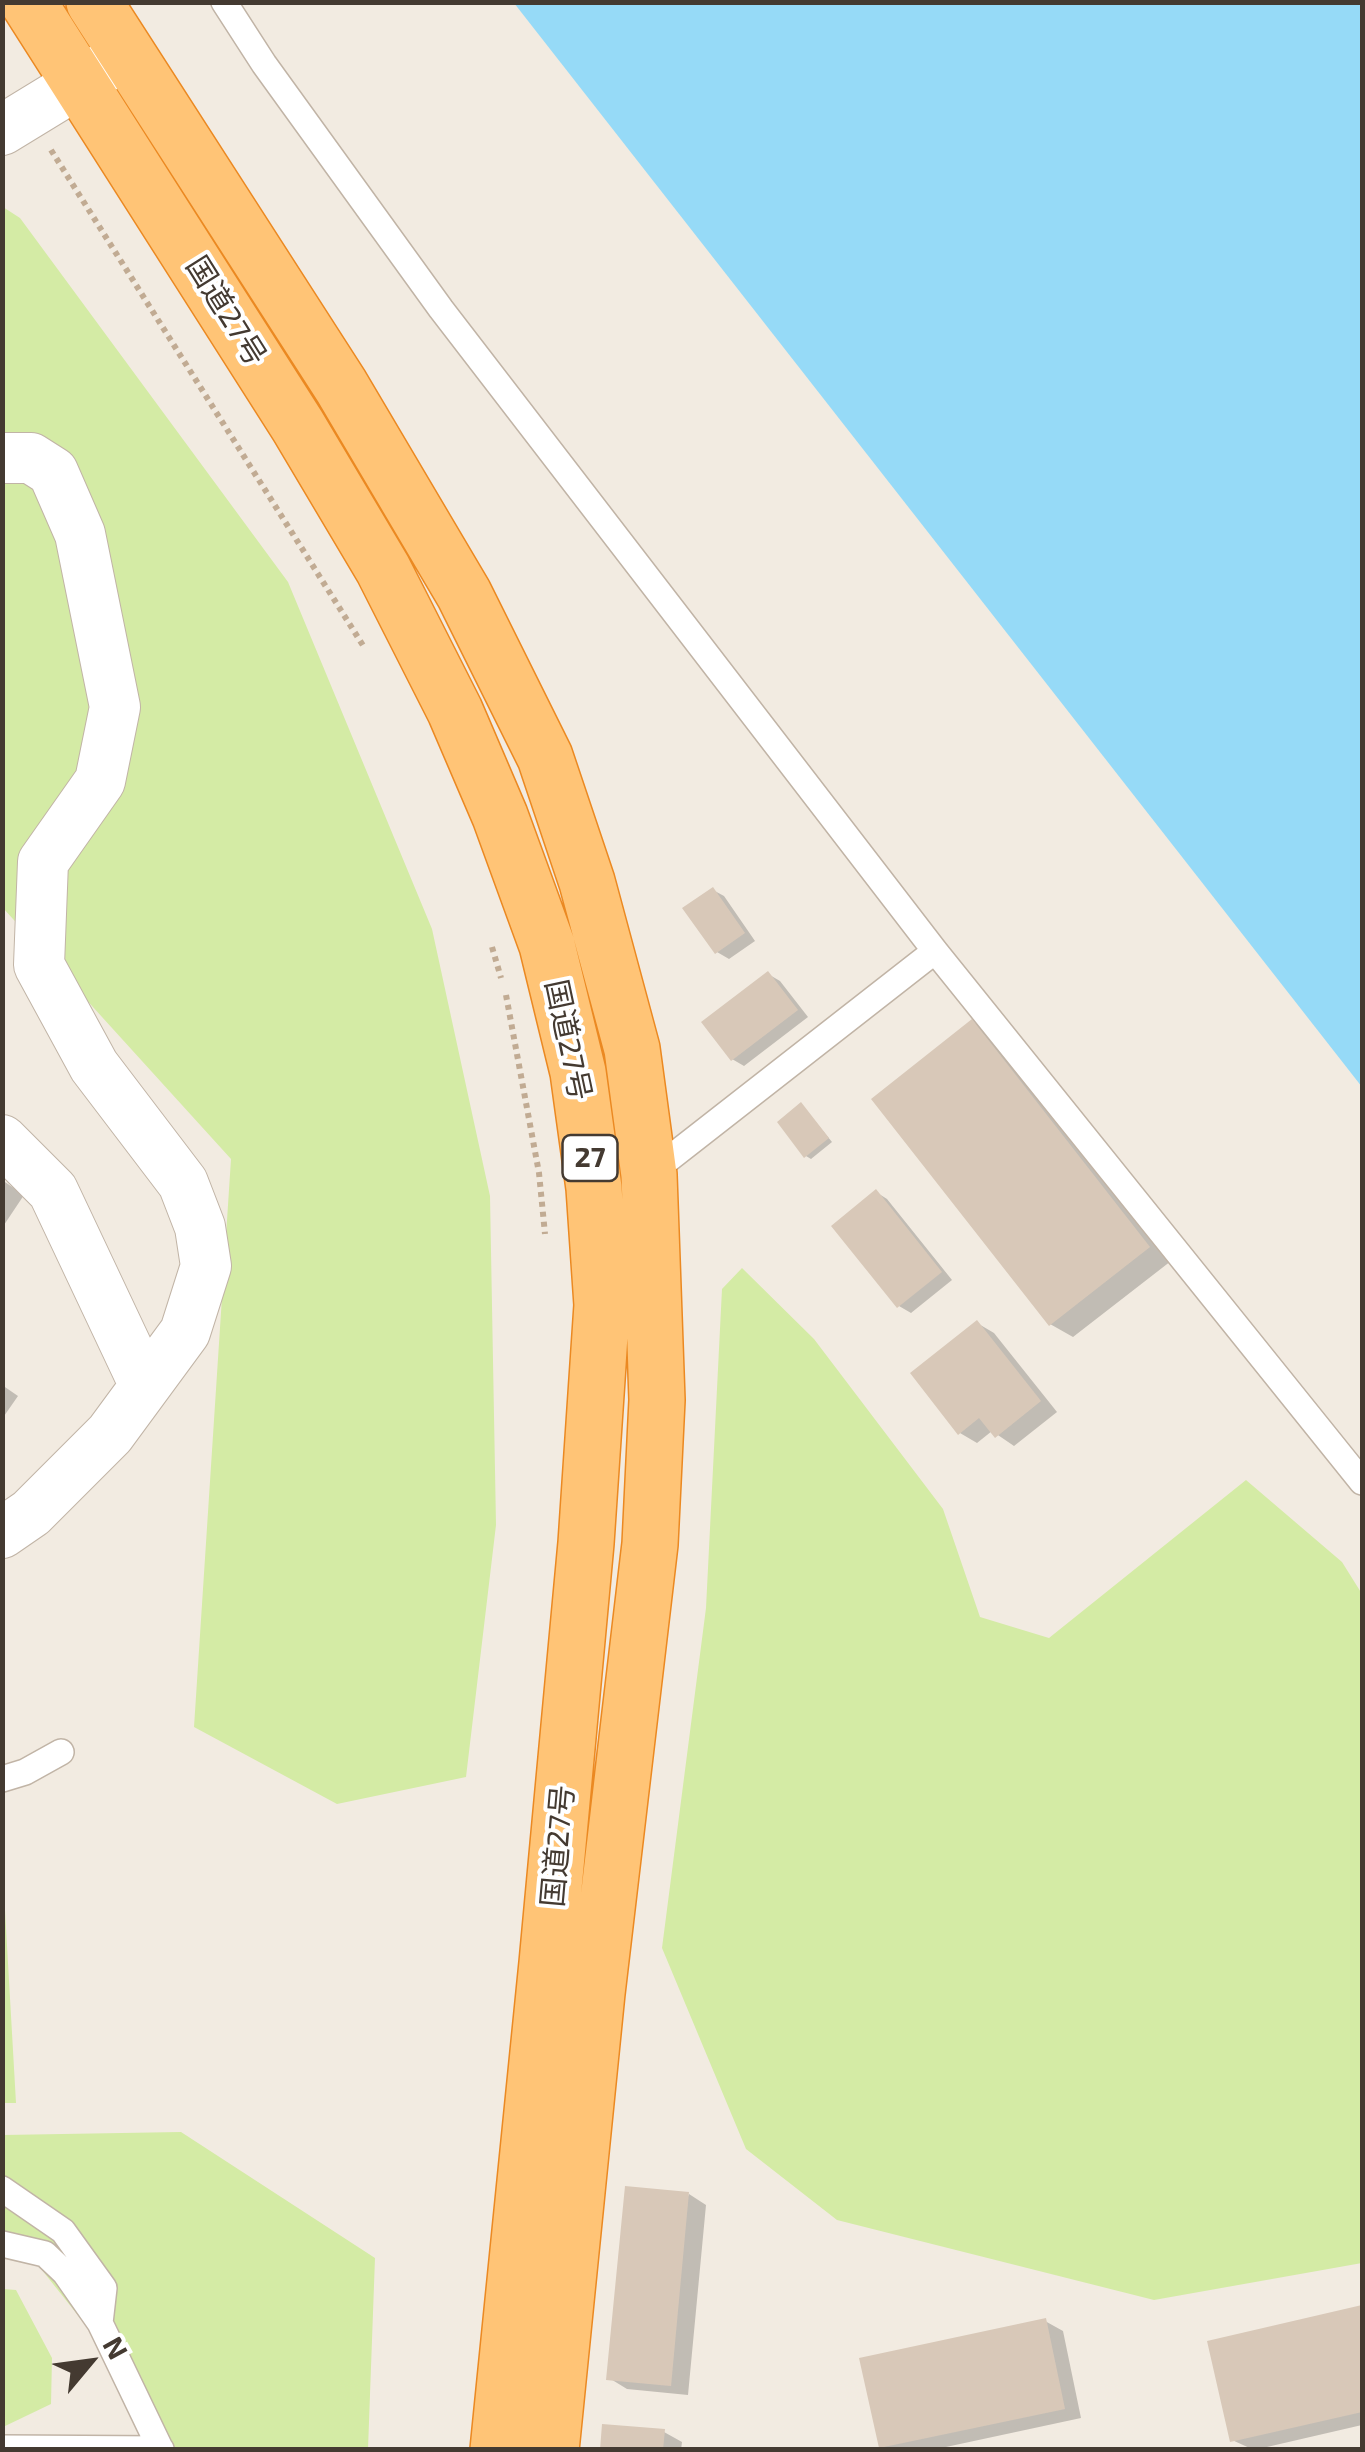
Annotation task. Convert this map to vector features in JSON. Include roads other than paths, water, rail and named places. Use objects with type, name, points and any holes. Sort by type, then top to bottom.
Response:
[{"type":"highway","name":"国道27号","points":[[28,2],[298,426],[384,570],[455,711],[500,816],[548,945],[578,1072],[621,1182],[657,1400],[650,1544],[597,1992],[551,2450]]},
{"type":"highway","name":"国道27号","points":[[94,2],[341,386],[464,594],[544,758],[587,882],[632,1049],[621,1182],[602,1304],[586,1543],[498,2450]]},
{"type":"street","points":[[2,130],[128,53]]},
{"type":"street","points":[[2,458],[31,458],[53,472],[80,534],[115,708],[100,781],[42,862],[39,964],[94,1066],[183,1183],[200,1227],[206,1266],[184,1332],[110,1434],[31,1513],[2,1534]]},
{"type":"street","points":[[2,1140],[53,1191],[146,1386]]},
{"type":"lane","points":[[224,2],[440,309],[935,951],[1362,1482]]},
{"type":"lane","points":[[621,1182],[935,951]]},
{"type":"lane","points":[[2,1779],[25,1772],[61,1752]]},
{"type":"lane","points":[[2,2188],[62,2231],[104,2288],[100,2323]]},
{"type":"lane","points":[[2,2244],[45,2254],[65,2273],[100,2323],[161,2449],[2,2448]]},
{"type":"water","points":[[514,3],[1362,3],[1362,1087]]}]
